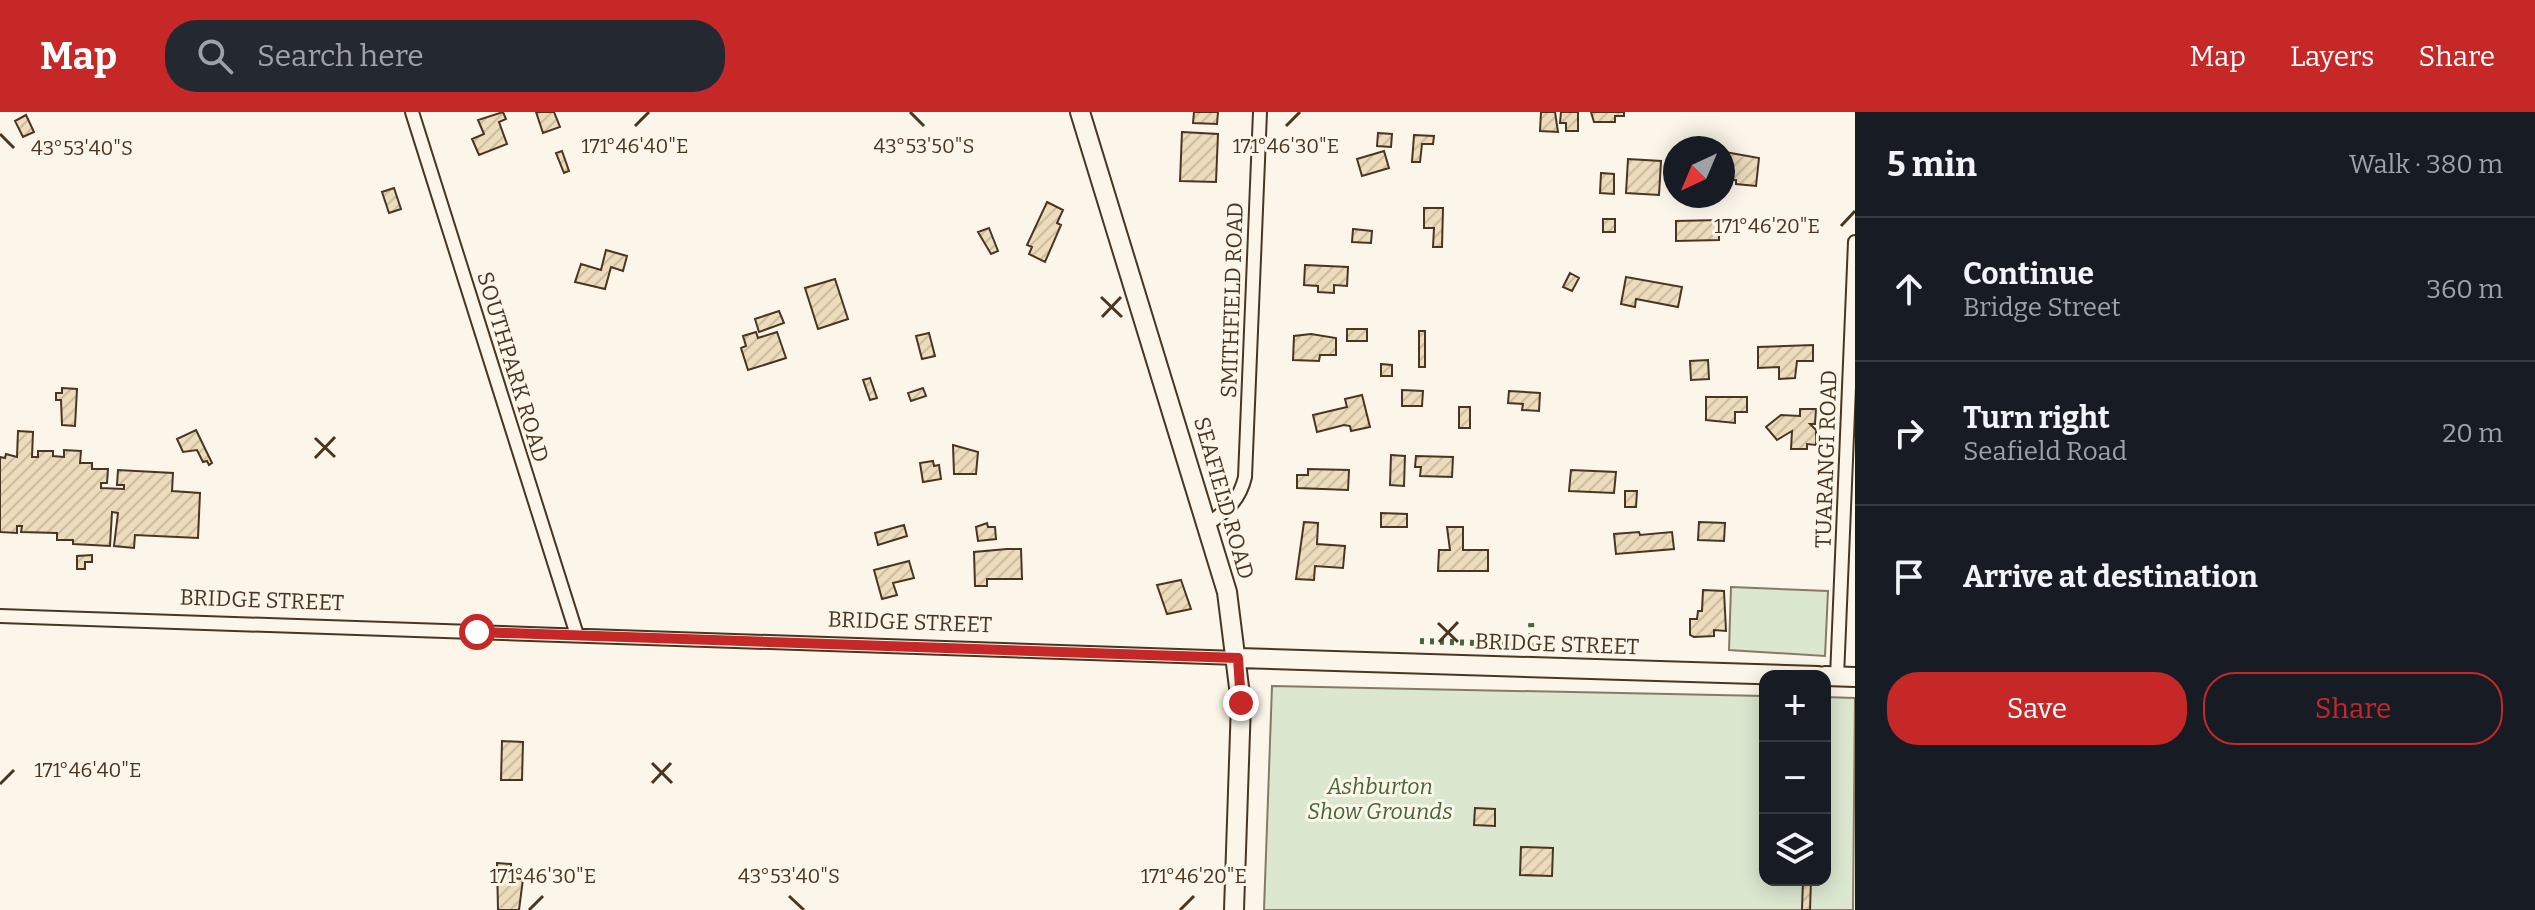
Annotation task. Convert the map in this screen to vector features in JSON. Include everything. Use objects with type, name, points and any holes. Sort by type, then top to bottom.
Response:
[{"type":"street","name":"SOUTHPARK ROAD","points":[[412,112],[577,635]]},
{"type":"street","name":"SEAFIELD ROAD","points":[[1080,112],[1209,523],[1227,592],[1238,658],[1241,703],[1234,910]]},
{"type":"street","name":"SMITHFIELD ROAD","points":[[1209,523],[1230,508],[1242,490],[1245,477],[1260,112]]},
{"type":"street","name":"TUARANGI ROAD","points":[[1839,677],[1855,242]]},
{"type":"street","name":"BRIDGE STREET","points":[[0,616],[1759,674]]},
{"type":"green space","points":[[1731,587],[1828,591],[1825,656],[1729,650]]},
{"type":"green space","name":"Ashburton Show Grounds","points":[[1272,686],[1759,696],[1759,886],[1831,886],[1831,697],[1855,698],[1853,910],[1264,910]]},
{"type":"building","points":[[503,112],[506,119],[499,122],[507,144],[479,155],[472,139],[484,134],[478,120]]},
{"type":"building","points":[[536,112],[554,112],[560,127],[543,133]]},
{"type":"building","points":[[1194,112],[1218,112],[1217,124],[1193,123]]},
{"type":"building","points":[[1541,112],[1555,112],[1558,132],[1540,131]]},
{"type":"building","points":[[1561,112],[1578,112],[1578,131],[1566,131],[1566,123],[1560,123]]},
{"type":"building","points":[[1591,112],[1624,112],[1624,116],[1615,116],[1615,122],[1594,122]]},
{"type":"building","points":[[26,115],[34,132],[23,137],[15,121]]},
{"type":"building","points":[[1182,132],[1218,134],[1216,182],[1180,181]]},
{"type":"building","points":[[1378,133],[1392,134],[1391,147],[1377,146]]},
{"type":"building","points":[[1414,135],[1434,136],[1433,144],[1422,144],[1420,162],[1412,162]]},
{"type":"building","points":[[562,151],[569,171],[564,173],[556,153]]},
{"type":"building","points":[[1384,151],[1389,168],[1362,176],[1357,159]]},
{"type":"building","points":[[1735,154],[1759,158],[1756,186],[1736,184]]},
{"type":"building","points":[[1628,159],[1661,161],[1659,195],[1626,193]]},
{"type":"building","points":[[1601,173],[1614,174],[1614,194],[1600,193]]},
{"type":"building","points":[[394,188],[401,209],[389,213],[382,192]]},
{"type":"building","points":[[1047,202],[1063,210],[1057,223],[1061,225],[1045,262],[1029,254],[1032,247],[1027,245]]},
{"type":"building","points":[[1424,208],[1443,208],[1442,247],[1433,247],[1434,228],[1424,228]]},
{"type":"building","points":[[1603,219],[1615,219],[1615,232],[1603,232]]},
{"type":"building","points":[[1719,220],[1719,240],[1676,241],[1676,221]]},
{"type":"building","points":[[989,228],[998,251],[991,254],[978,232]]},
{"type":"building","points":[[1353,229],[1372,231],[1371,243],[1352,242]]},
{"type":"building","points":[[606,250],[627,256],[623,271],[611,267],[605,289],[575,282],[581,264],[601,270]]},
{"type":"building","points":[[1305,265],[1348,267],[1347,286],[1334,285],[1334,293],[1318,292],[1318,286],[1304,285]]},
{"type":"building","points":[[1570,273],[1579,278],[1572,291],[1563,287]]},
{"type":"building","points":[[1626,277],[1682,287],[1678,307],[1636,299],[1635,307],[1621,304]]},
{"type":"building","points":[[835,279],[848,319],[818,329],[805,288]]},
{"type":"building","points":[[779,311],[784,323],[759,332],[755,319]]},
{"type":"building","points":[[1347,329],[1367,329],[1367,341],[1347,341]]},
{"type":"building","points":[[1419,331],[1425,331],[1425,367],[1419,367]]},
{"type":"building","points":[[756,332],[758,338],[777,332],[786,358],[748,370],[741,348],[746,346],[743,336]]},
{"type":"building","points":[[929,333],[935,356],[922,359],[916,336]]},
{"type":"building","points":[[1311,334],[1336,338],[1336,355],[1320,355],[1319,361],[1293,360],[1294,336]]},
{"type":"building","points":[[1813,345],[1813,361],[1797,361],[1795,378],[1779,379],[1779,367],[1758,368],[1758,347]]},
{"type":"building","points":[[1708,360],[1709,379],[1691,380],[1690,361]]},
{"type":"building","points":[[1381,364],[1392,365],[1392,376],[1381,376]]},
{"type":"building","points":[[870,378],[877,398],[870,400],[863,380]]},
{"type":"building","points":[[62,388],[77,389],[75,426],[62,425],[61,400],[56,400],[56,393],[62,393]]},
{"type":"building","points":[[923,388],[926,396],[911,401],[908,393]]},
{"type":"building","points":[[1402,390],[1423,391],[1422,406],[1402,406]]},
{"type":"building","points":[[1509,391],[1540,393],[1539,411],[1522,410],[1523,404],[1508,403]]},
{"type":"building","points":[[1362,395],[1370,427],[1351,431],[1350,426],[1344,425],[1317,432],[1313,415],[1347,407],[1345,399]]},
{"type":"building","points":[[1706,397],[1747,397],[1747,412],[1735,412],[1735,423],[1706,420]]},
{"type":"building","points":[[1459,407],[1470,407],[1470,428],[1459,428]]},
{"type":"building","points":[[1800,409],[1816,409],[1815,424],[1810,424],[1816,430],[1816,445],[1807,444],[1807,449],[1791,449],[1792,431],[1777,440],[1766,427],[1781,415],[1800,416]]},
{"type":"building","points":[[196,430],[212,463],[209,465],[207,461],[203,462],[197,450],[183,452],[177,439]]},
{"type":"building","points":[[18,431],[33,432],[32,457],[38,457],[38,451],[53,451],[53,456],[64,457],[64,450],[81,451],[80,463],[92,463],[92,469],[108,469],[107,483],[101,483],[101,488],[124,489],[124,485],[117,485],[118,470],[173,473],[172,491],[200,493],[198,538],[135,535],[134,548],[114,546],[118,513],[112,512],[110,546],[73,544],[73,540],[57,540],[57,533],[21,532],[22,526],[17,526],[17,533],[0,532],[0,457],[5,458],[6,454],[17,457]]},
{"type":"building","points":[[953,445],[978,452],[976,474],[954,474]]},
{"type":"building","points":[[1391,455],[1405,456],[1404,486],[1390,485]]},
{"type":"building","points":[[1416,456],[1453,457],[1452,477],[1420,476],[1421,467],[1415,467]]},
{"type":"building","points":[[933,461],[934,466],[939,465],[941,479],[923,482],[920,463]]},
{"type":"building","points":[[1308,469],[1349,470],[1348,490],[1297,488],[1297,475],[1308,475]]},
{"type":"building","points":[[1571,470],[1616,472],[1614,493],[1569,491]]},
{"type":"building","points":[[1625,491],[1637,491],[1636,507],[1625,507]]},
{"type":"building","points":[[1381,513],[1407,514],[1407,527],[1381,527]]},
{"type":"building","points":[[1304,522],[1318,523],[1317,544],[1345,546],[1343,568],[1315,566],[1314,580],[1296,579]]},
{"type":"building","points":[[1699,522],[1725,523],[1724,541],[1698,540]]},
{"type":"building","points":[[987,523],[988,527],[995,527],[996,539],[978,541],[976,527]]},
{"type":"building","points":[[904,525],[907,536],[878,545],[875,533]]},
{"type":"building","points":[[1447,527],[1463,527],[1463,550],[1488,550],[1488,571],[1438,571],[1439,550],[1450,550]]},
{"type":"building","points":[[1639,532],[1640,535],[1672,532],[1674,549],[1616,554],[1614,534]]},
{"type":"building","points":[[1021,549],[1022,579],[987,579],[987,586],[975,586],[974,552]]},
{"type":"building","points":[[92,555],[92,562],[85,562],[85,569],[77,569],[77,556]]},
{"type":"building","points":[[909,561],[914,578],[893,583],[897,595],[882,599],[874,570]]},
{"type":"building","points":[[1181,580],[1191,609],[1167,614],[1157,585]]},
{"type":"building","points":[[1703,590],[1724,591],[1726,631],[1714,630],[1714,636],[1694,637],[1690,635],[1690,619],[1697,619],[1698,611],[1702,611]]},
{"type":"building","points":[[502,741],[523,742],[522,780],[501,780]]},
{"type":"building","points":[[1475,808],[1495,809],[1495,826],[1474,825]]},
{"type":"building","points":[[1521,847],[1553,848],[1552,876],[1520,875]]},
{"type":"building","points":[[497,863],[511,864],[511,878],[523,879],[519,910],[498,910]]},
{"type":"building","points":[[1803,886],[1811,886],[1810,910],[1802,910]]},
{"type":"hedge","points":[[1420,641],[1532,645],[1531,621]]},
{"type":"route","points":[[477,632],[1238,658],[1241,703]]}]
